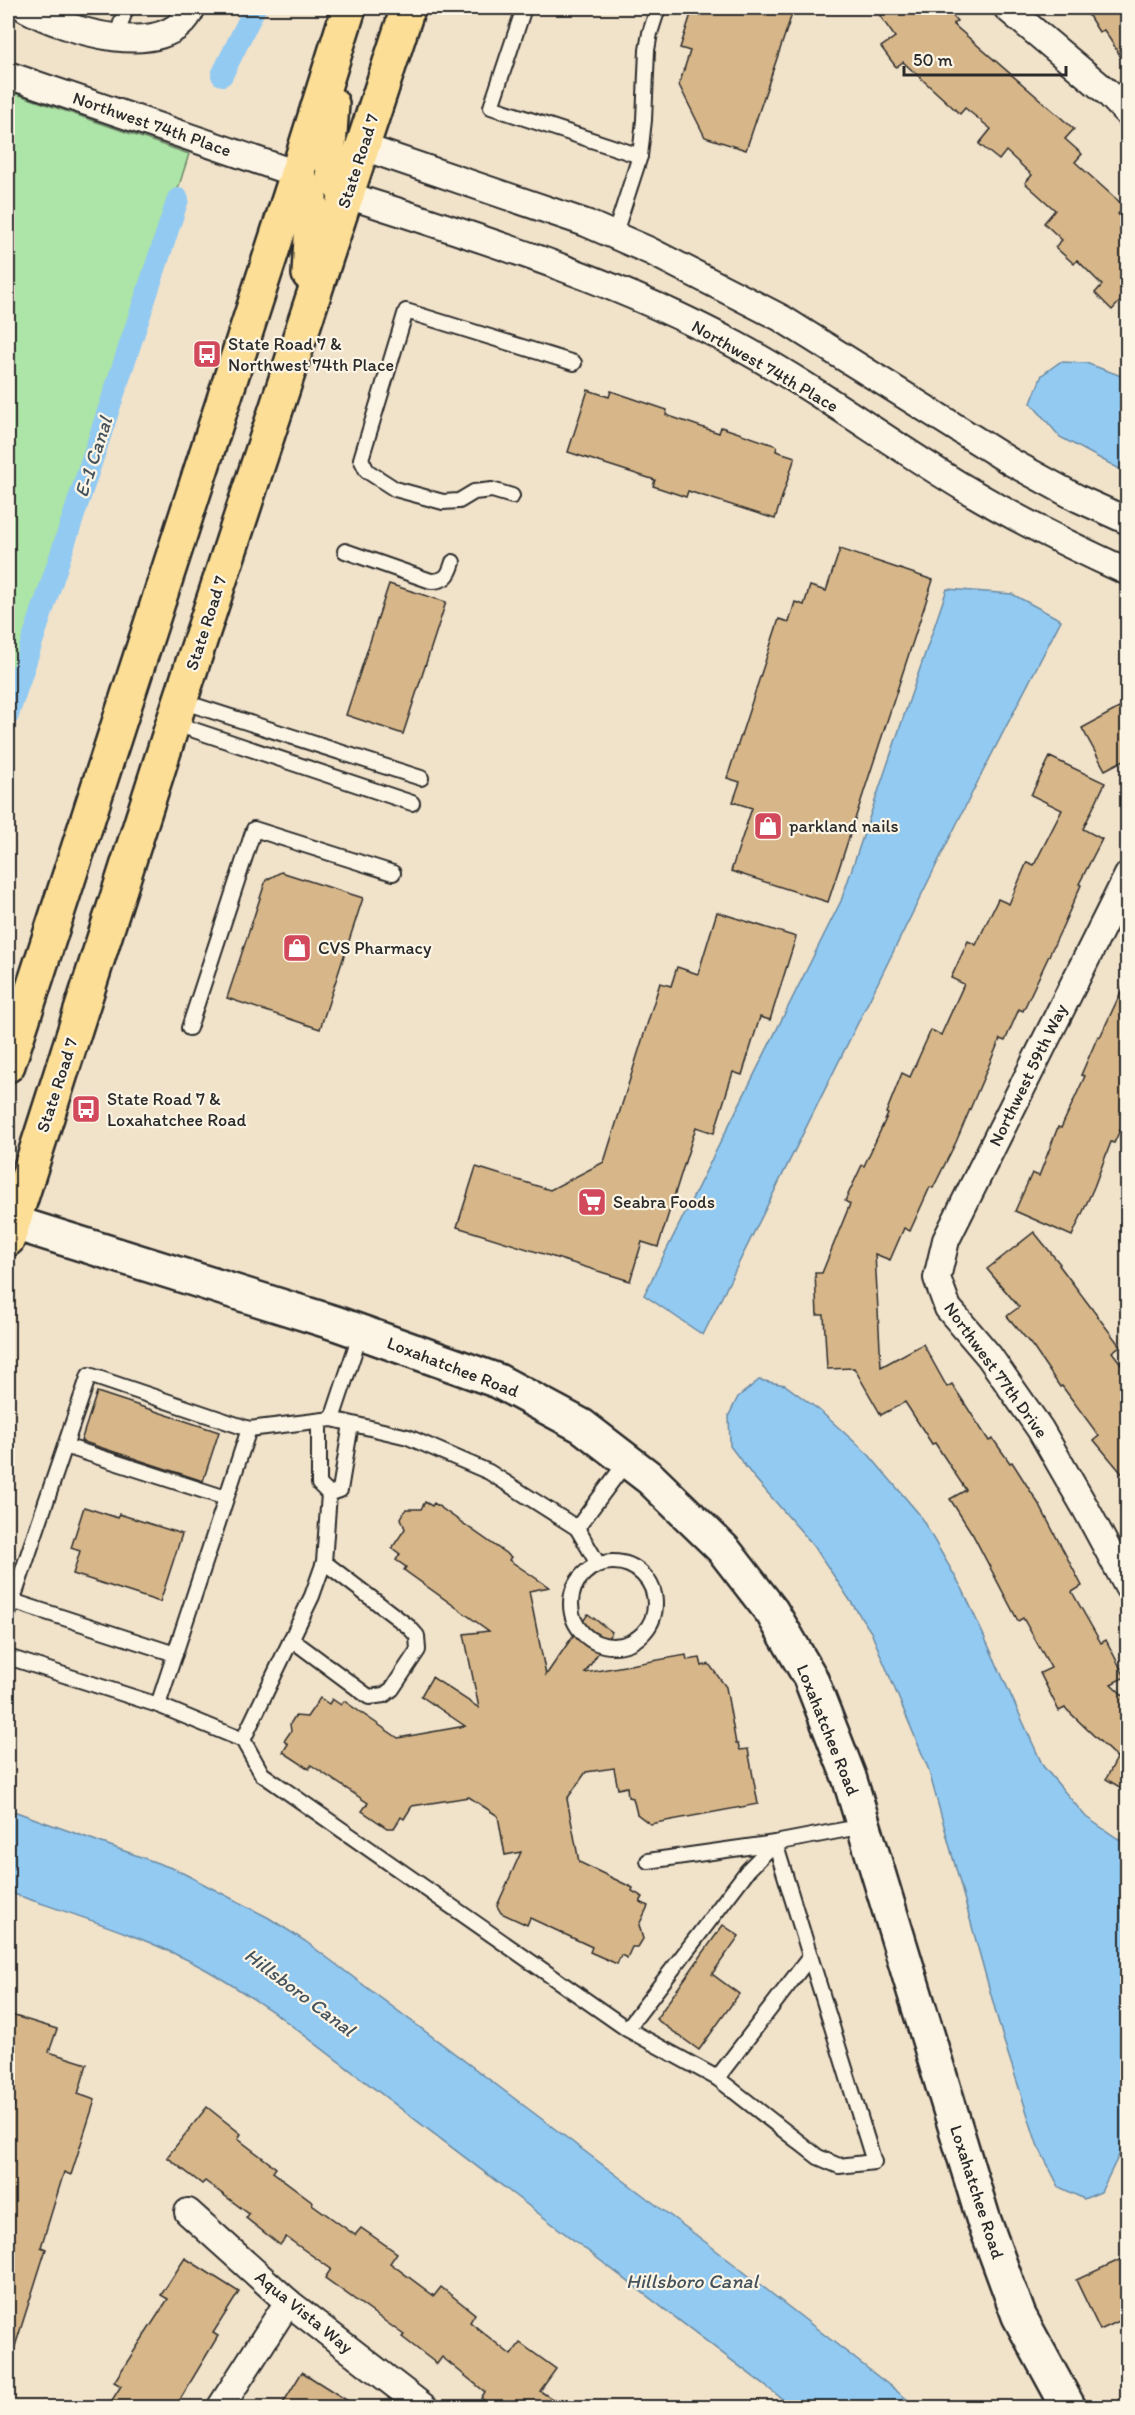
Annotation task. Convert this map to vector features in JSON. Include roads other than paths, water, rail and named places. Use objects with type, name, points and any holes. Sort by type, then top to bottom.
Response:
[{"type":"main road","points":[[8,1065],[349,8]]},
{"type":"main road","name":"State Road 7","points":[[9,1228],[408,8]]},
{"type":"main road","points":[[338,42],[329,147],[334,178],[348,195]]},
{"type":"main road","points":[[297,174],[310,198],[312,221],[307,320]]},
{"type":"main road","name":"Loxahatchee Road","points":[[9,1228],[362,1332],[498,1381],[582,1426],[651,1479],[723,1549],[772,1612],[810,1677],[849,1777],[983,2218],[1019,2316],[1069,2408]]},
{"type":"street","points":[[26,8],[45,19],[116,38],[159,36],[179,27],[192,8]]},
{"type":"street","points":[[1007,8],[1108,93],[1128,114]]},
{"type":"street","name":"Northwest 74th Place","points":[[8,75],[297,174]]},
{"type":"street","points":[[363,147],[586,224],[714,283],[781,318],[1011,462],[1080,499],[1128,521]]},
{"type":"street","name":"Northwest 74th Place","points":[[348,195],[521,253],[595,280],[665,310],[737,345],[967,490],[1072,547],[1128,572]]},
{"type":"street","name":"Northwest 59th Way","points":[[937,1278],[946,1240],[1128,875]]},
{"type":"street","name":"Northwest 77th Drive","points":[[937,1278],[948,1308],[989,1356],[1040,1429],[1128,1587]]},
{"type":"street","name":"Aqua Vista Way","points":[[188,2212],[288,2302],[425,2408]]},
{"type":"street","points":[[220,2408],[288,2302]]},
{"type":"lane","points":[[116,38],[126,8]]},
{"type":"lane","points":[[524,8],[492,107],[640,156]]},
{"type":"lane","points":[[614,236],[640,156],[647,50],[658,8]]},
{"type":"lane","points":[[512,496],[492,490],[474,492],[459,501],[443,502],[394,489],[367,471],[361,459],[406,311],[574,363]]},
{"type":"lane","points":[[345,551],[431,581],[441,581],[449,574],[453,562]]},
{"type":"lane","points":[[177,712],[421,778]]},
{"type":"lane","points":[[177,712],[412,803]]},
{"type":"lane","points":[[189,1028],[254,829],[393,873]]},
{"type":"lane","points":[[243,1740],[312,1596],[324,1562],[329,1494],[319,1484],[326,1420],[362,1332]]},
{"type":"lane","points":[[175,1654],[10,1607],[89,1375],[249,1429],[326,1420],[408,1437],[489,1472],[577,1528],[598,1564]]},
{"type":"lane","points":[[329,1494],[340,1490],[351,1424]]},
{"type":"lane","points":[[158,1705],[249,1429]]},
{"type":"lane","points":[[65,1446],[226,1498]]},
{"type":"lane","points":[[577,1528],[627,1461]]},
{"type":"lane","points":[[291,1639],[369,1696],[384,1695],[392,1689],[418,1650],[417,1636],[410,1627],[324,1562]]},
{"type":"lane","points":[[626,1563],[639,1570],[648,1580],[654,1593],[655,1608],[652,1621],[644,1633],[633,1641],[619,1646],[605,1646],[592,1641],[574,1621],[571,1608],[572,1594],[577,1581],[586,1571],[598,1564],[626,1563]]},
{"type":"lane","points":[[8,1657],[158,1705],[243,1740],[262,1774],[627,2029],[717,2078],[818,2157],[839,2166],[874,2162],[775,1843]]},
{"type":"lane","points":[[648,1861],[775,1843],[864,1826]]},
{"type":"lane","points":[[627,2029],[748,1870],[775,1843]]},
{"type":"lane","points":[[717,2078],[809,1958]]},
{"type":"water","points":[[1060,362],[1086,363],[1127,378],[1127,473],[1060,437],[1031,403],[1042,375]]},
{"type":"water","points":[[947,589],[1012,594],[1061,620],[976,785],[703,1335],[644,1295],[841,901]]},
{"type":"water","points":[[759,1380],[785,1385],[819,1410],[869,1455],[919,1514],[963,1590],[1043,1766],[1086,1817],[1127,1845],[1127,2131],[1120,2153],[1101,2192],[1084,2199],[1059,2187],[1037,2144],[1003,2038],[928,1768],[871,1632],[814,1546],[752,1475],[730,1446],[729,1415],[738,1397]]},
{"type":"water","name":"Hillsboro Canal","points":[[8,1809],[177,1870],[269,1918],[305,1941],[708,2244],[917,2407],[793,2407],[279,2016],[252,1998],[205,1969],[157,1946],[108,1926],[8,1892]]},
{"type":"waterway","name":"E-1 Canal","points":[[222,75],[255,8]]},
{"type":"waterway","name":"E-1 Canal","points":[[8,715],[178,199]]},
{"type":"place","name":"State Road 7 & Northwest 74th Place","points":[[207,354]]},
{"type":"place","name":"parkland nails","points":[[768,826]]},
{"type":"place","name":"CVS Pharmacy","points":[[297,948]]},
{"type":"place","name":"State Road 7 & Loxahatchee Road","points":[[86,1109]]},
{"type":"place","name":"Seabra Foods","points":[[592,1202]]}]
